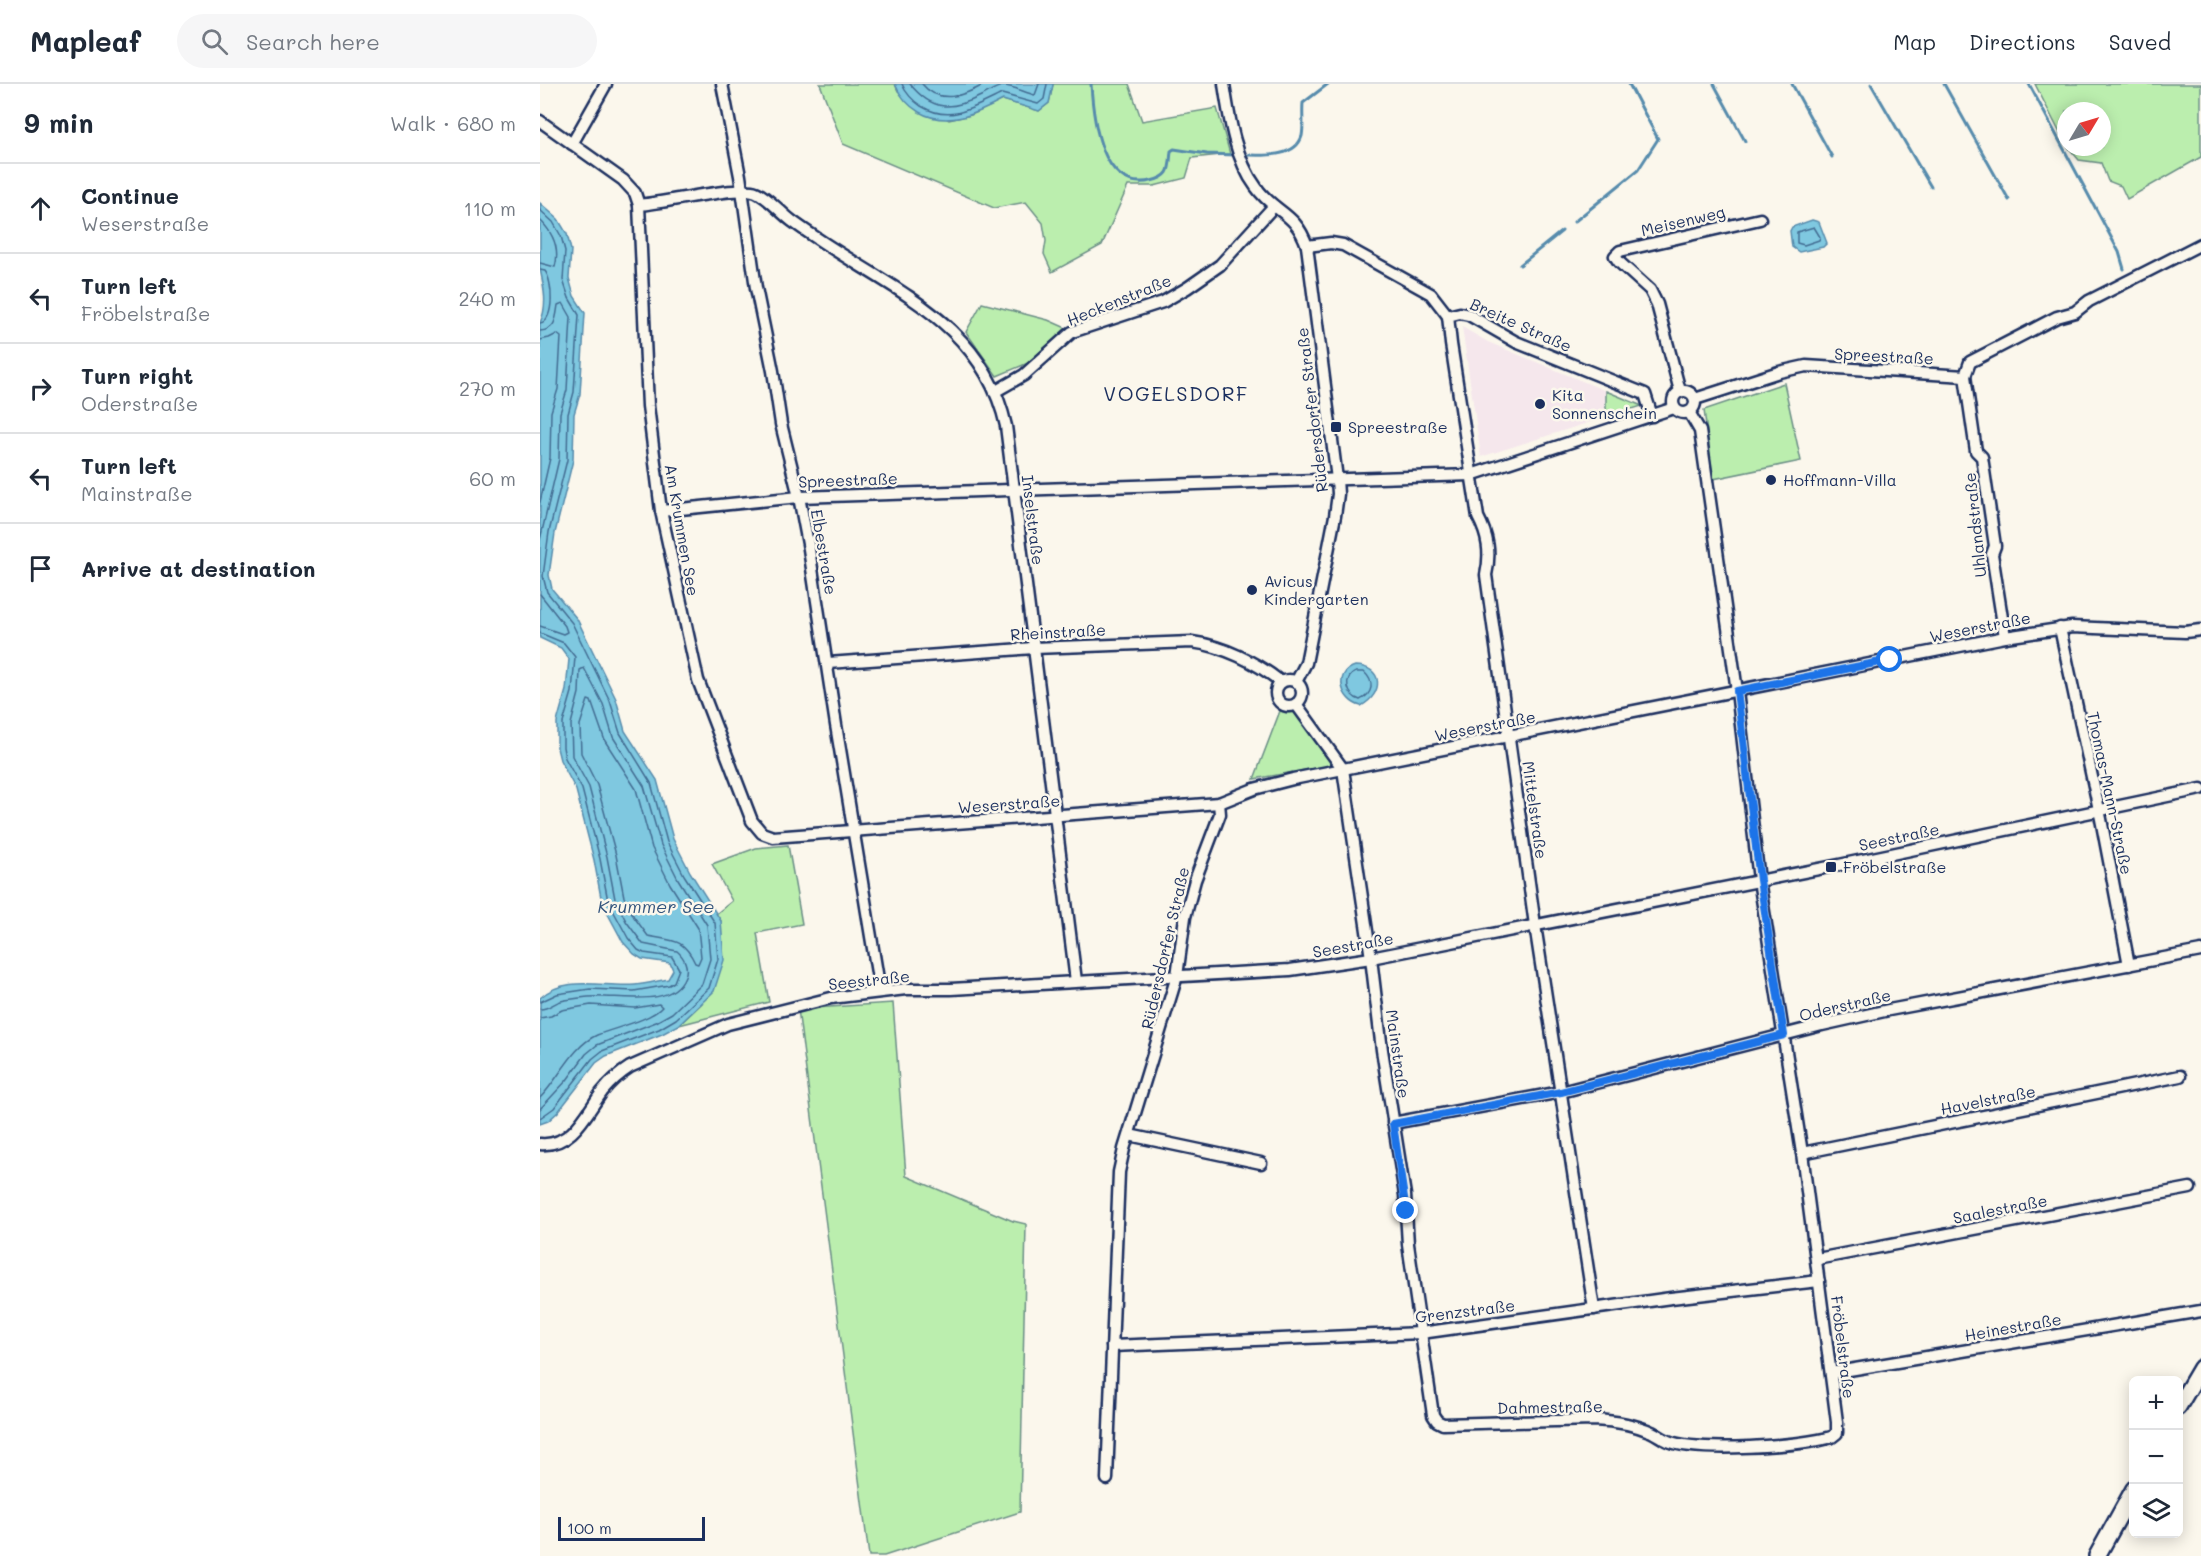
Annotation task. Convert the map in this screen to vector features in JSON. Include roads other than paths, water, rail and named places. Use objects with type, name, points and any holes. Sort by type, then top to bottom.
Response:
[{"type":"main road","points":[[2183,1399],[2201,1368]]},
{"type":"main road","points":[[2097,1556],[2129,1496]]},
{"type":"street","points":[[572,144],[606,84]]},
{"type":"street","name":"Elbestraße","points":[[722,84],[741,176],[756,288],[781,424],[799,497],[828,663],[836,726],[880,991]]},
{"type":"street","name":"Rüdersdorfer Straße","points":[[1224,84],[1239,148],[1256,188],[1274,206],[1296,222],[1307,246],[1337,479],[1338,494],[1335,516],[1306,663],[1296,681]]},
{"type":"street","points":[[540,122],[623,180],[635,193],[639,205],[741,189]]},
{"type":"street","name":"Inselstraße","points":[[741,189],[756,192],[801,228],[864,269],[910,295],[932,312],[966,345],[996,391],[1006,426],[1076,981]]},
{"type":"street","name":"Am Krummen See","points":[[639,205],[648,406],[661,511],[698,680],[752,821],[762,833],[773,837]]},
{"type":"street","name":"Heckenstraße","points":[[996,391],[1024,375],[1072,332],[1163,302],[1187,288],[1220,265],[1274,206]]},
{"type":"street","name":"Meisenweg","points":[[1680,391],[1657,304],[1650,290],[1618,262],[1616,256],[1620,251],[1760,219]]},
{"type":"street","name":"Breite Straße","points":[[1307,246],[1331,243],[1343,245],[1431,294],[1448,316],[1460,313],[1469,315],[1516,342],[1645,394],[1652,416]]},
{"type":"street","points":[[1965,376],[1970,362],[2057,318],[2075,312],[2089,301],[2201,244]]},
{"type":"street","name":"Mittelstraße","points":[[1448,316],[1478,517],[1486,532],[1489,559],[1486,574],[1535,925],[1594,1309]]},
{"type":"street","name":"Spreestraße","points":[[1695,399],[1779,372],[1806,366],[1965,376]]},
{"type":"street","name":"Uhlandstraße","points":[[1965,376],[1976,451],[1982,458],[1995,546],[1992,554],[2005,637]]},
{"type":"street","points":[[1680,391],[1691,393],[1695,399],[1693,409],[1689,412],[1681,413],[1674,408],[1673,398],[1680,391]]},
{"type":"street","name":"Spreestraße","points":[[661,511],[799,497],[1471,475],[1674,408]]},
{"type":"street","name":"Fröbelstraße","points":[[1689,412],[1700,431],[1737,691],[1760,880],[1817,1259],[1837,1433]]},
{"type":"street","name":"Weserstraße","points":[[773,837],[1219,803],[1254,789],[1343,769],[2005,637],[2060,628],[2185,632],[2201,630]]},
{"type":"street","name":"Thomas-Mann-Straße","points":[[2060,628],[2130,965]]},
{"type":"street","name":"Rheinstraße","points":[[828,663],[1034,648],[1172,641],[1208,644],[1233,653],[1281,682]]},
{"type":"street","points":[[1288,679],[1296,681],[1302,692],[1296,704],[1284,705],[1275,693],[1281,682],[1288,679]]},
{"type":"street","name":"Mainstraße","points":[[1296,704],[1343,769],[1405,1194],[1408,1244],[1433,1415],[1437,1421]]},
{"type":"street","name":"Seestraße","points":[[540,1144],[547,1145],[569,1135],[578,1127],[610,1083],[630,1067],[741,1020],[831,998],[880,991],[1290,970],[1371,958],[1839,865],[2201,789]]},
{"type":"street","name":"Rüdersdorfer Straße","points":[[1107,1479],[1119,1172],[1177,976],[1185,917],[1195,880],[1220,814],[1219,803]]},
{"type":"street","name":"Oderstraße","points":[[1393,1124],[1561,1092],[1822,1025],[1890,1010],[2201,951]]},
{"type":"street","name":"Havelstraße","points":[[1802,1153],[2180,1076]]},
{"type":"street","points":[[1129,1135],[1262,1163]]},
{"type":"street","name":"Saalestraße","points":[[1817,1259],[2190,1188]]},
{"type":"street","name":"Grenzstraße","points":[[1112,1346],[1421,1332],[1671,1298],[1819,1281]]},
{"type":"street","name":"Heinestraße","points":[[1831,1373],[2201,1311]]},
{"type":"street","name":"Dahmestraße","points":[[1437,1421],[1443,1424],[1617,1421],[1642,1428],[1668,1441],[1724,1447],[1758,1447],[1827,1439],[1837,1433]]},
{"type":"water","points":[[895,84],[1053,85],[1049,103],[1039,111],[1003,100],[972,114],[940,119],[930,117],[912,107],[899,93]]},
{"type":"water","name":"Krummer See","points":[[540,203],[558,219],[567,234],[571,250],[569,278],[574,296],[585,313],[580,394],[574,414],[573,460],[555,533],[549,575],[552,589],[577,619],[616,699],[625,731],[657,780],[673,839],[690,872],[721,921],[724,960],[714,991],[679,1025],[606,1056],[596,1063],[558,1112],[548,1121],[540,1124],[540,998],[561,986],[573,984],[635,985],[668,979],[673,970],[670,963],[642,959],[634,954],[623,942],[602,903],[594,860],[576,790],[560,760],[557,748],[557,722],[566,690],[569,659],[561,648],[540,638],[540,323],[545,303],[540,269]]},
{"type":"water","points":[[1812,220],[1819,222],[1827,243],[1823,247],[1799,252],[1792,247],[1790,231],[1792,227]]},
{"type":"water","points":[[1355,666],[1365,667],[1371,671],[1376,675],[1378,682],[1374,695],[1361,706],[1349,699],[1342,687],[1344,674]]},
{"type":"waterway","points":[[1091,84],[1094,115],[1103,150],[1121,175],[1134,181],[1151,181],[1163,177],[1168,170],[1171,151],[1174,149],[1236,155]]},
{"type":"waterway","points":[[1243,155],[1277,154],[1292,149],[1302,136],[1303,103],[1328,84]]},
{"type":"waterway","points":[[1574,222],[1638,170],[1658,139],[1629,84]]},
{"type":"waterway","points":[[1714,84],[1745,141]]},
{"type":"waterway","points":[[1792,84],[1832,157]]},
{"type":"waterway","points":[[1871,84],[1931,187]]},
{"type":"waterway","points":[[1944,84],[2009,200]]},
{"type":"waterway","points":[[2029,84],[2119,252],[2124,269]]},
{"type":"waterway","points":[[1520,265],[1562,231]]},
{"type":"place","name":"Kita Sonnenschein","points":[[1540,404]]},
{"type":"place","name":"Spreestraße","points":[[1336,427]]},
{"type":"place","name":"Hoffmann-Villa","points":[[1771,480]]},
{"type":"place","name":"Avicus Kindergarten","points":[[1252,590]]},
{"type":"place","name":"Fröbelstraße","points":[[1831,867]]},
{"type":"district","name":"VOGELSDORF","points":[[1176,394]]}]
